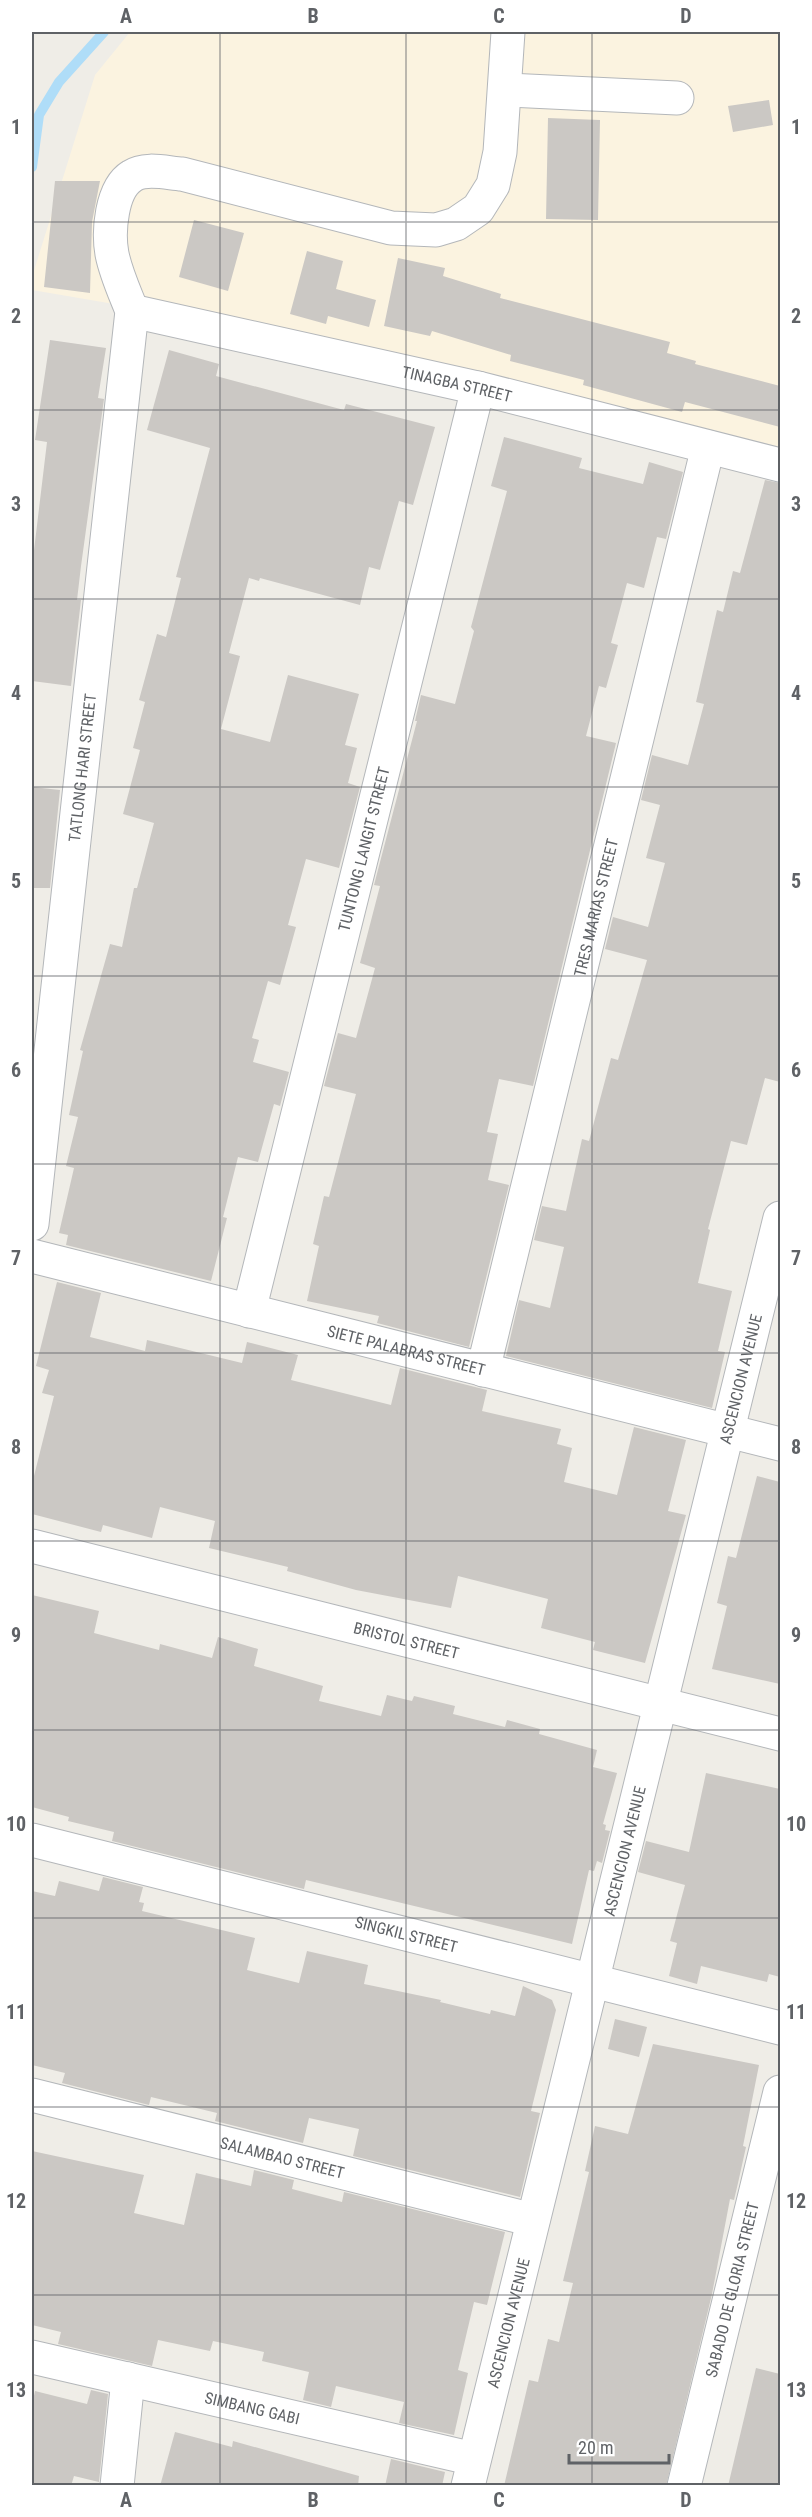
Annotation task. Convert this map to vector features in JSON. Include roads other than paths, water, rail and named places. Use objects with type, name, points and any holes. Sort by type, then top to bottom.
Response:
[{"type":"street","points":[[132,311],[112,252],[115,203],[123,184],[133,174],[157,171],[182,174],[391,228],[436,230],[456,224],[478,209],[493,185],[500,152],[506,90],[508,32]]},
{"type":"street","points":[[506,90],[677,98]]},
{"type":"street","name":"TINAGBA STREET","points":[[132,311],[478,388],[780,465]]},
{"type":"street","name":"TATLONG HARI STREET","points":[[32,1224],[132,311]]},
{"type":"street","name":"TUNTONG LANGIT STREET","points":[[249,1311],[478,388]]},
{"type":"street","name":"TRES MARIAS STREET","points":[[483,1370],[708,447]]},
{"type":"street","name":"ASCENCION AVENUE","points":[[471,2472],[780,1218]]},
{"type":"street","name":"SIETE PALABRAS STREET","points":[[32,1256],[780,1444]]},
{"type":"street","name":"BRISTOL STREET","points":[[32,1546],[780,1734]]},
{"type":"street","name":"SINGKIL STREET","points":[[32,1840],[780,2028]]},
{"type":"street","name":"SABADO DE GLORIA STREET","points":[[684,2486],[780,2092]]},
{"type":"street","name":"SALAMBAO STREET","points":[[32,2095],[533,2220]]},
{"type":"street","name":"SIMBANG GABI","points":[[32,2357],[128,2379],[471,2472]]},
{"type":"street","points":[[117,2486],[128,2379]]},
{"type":"waterway","points":[[32,167],[39,115],[59,82],[104,32]]}]
